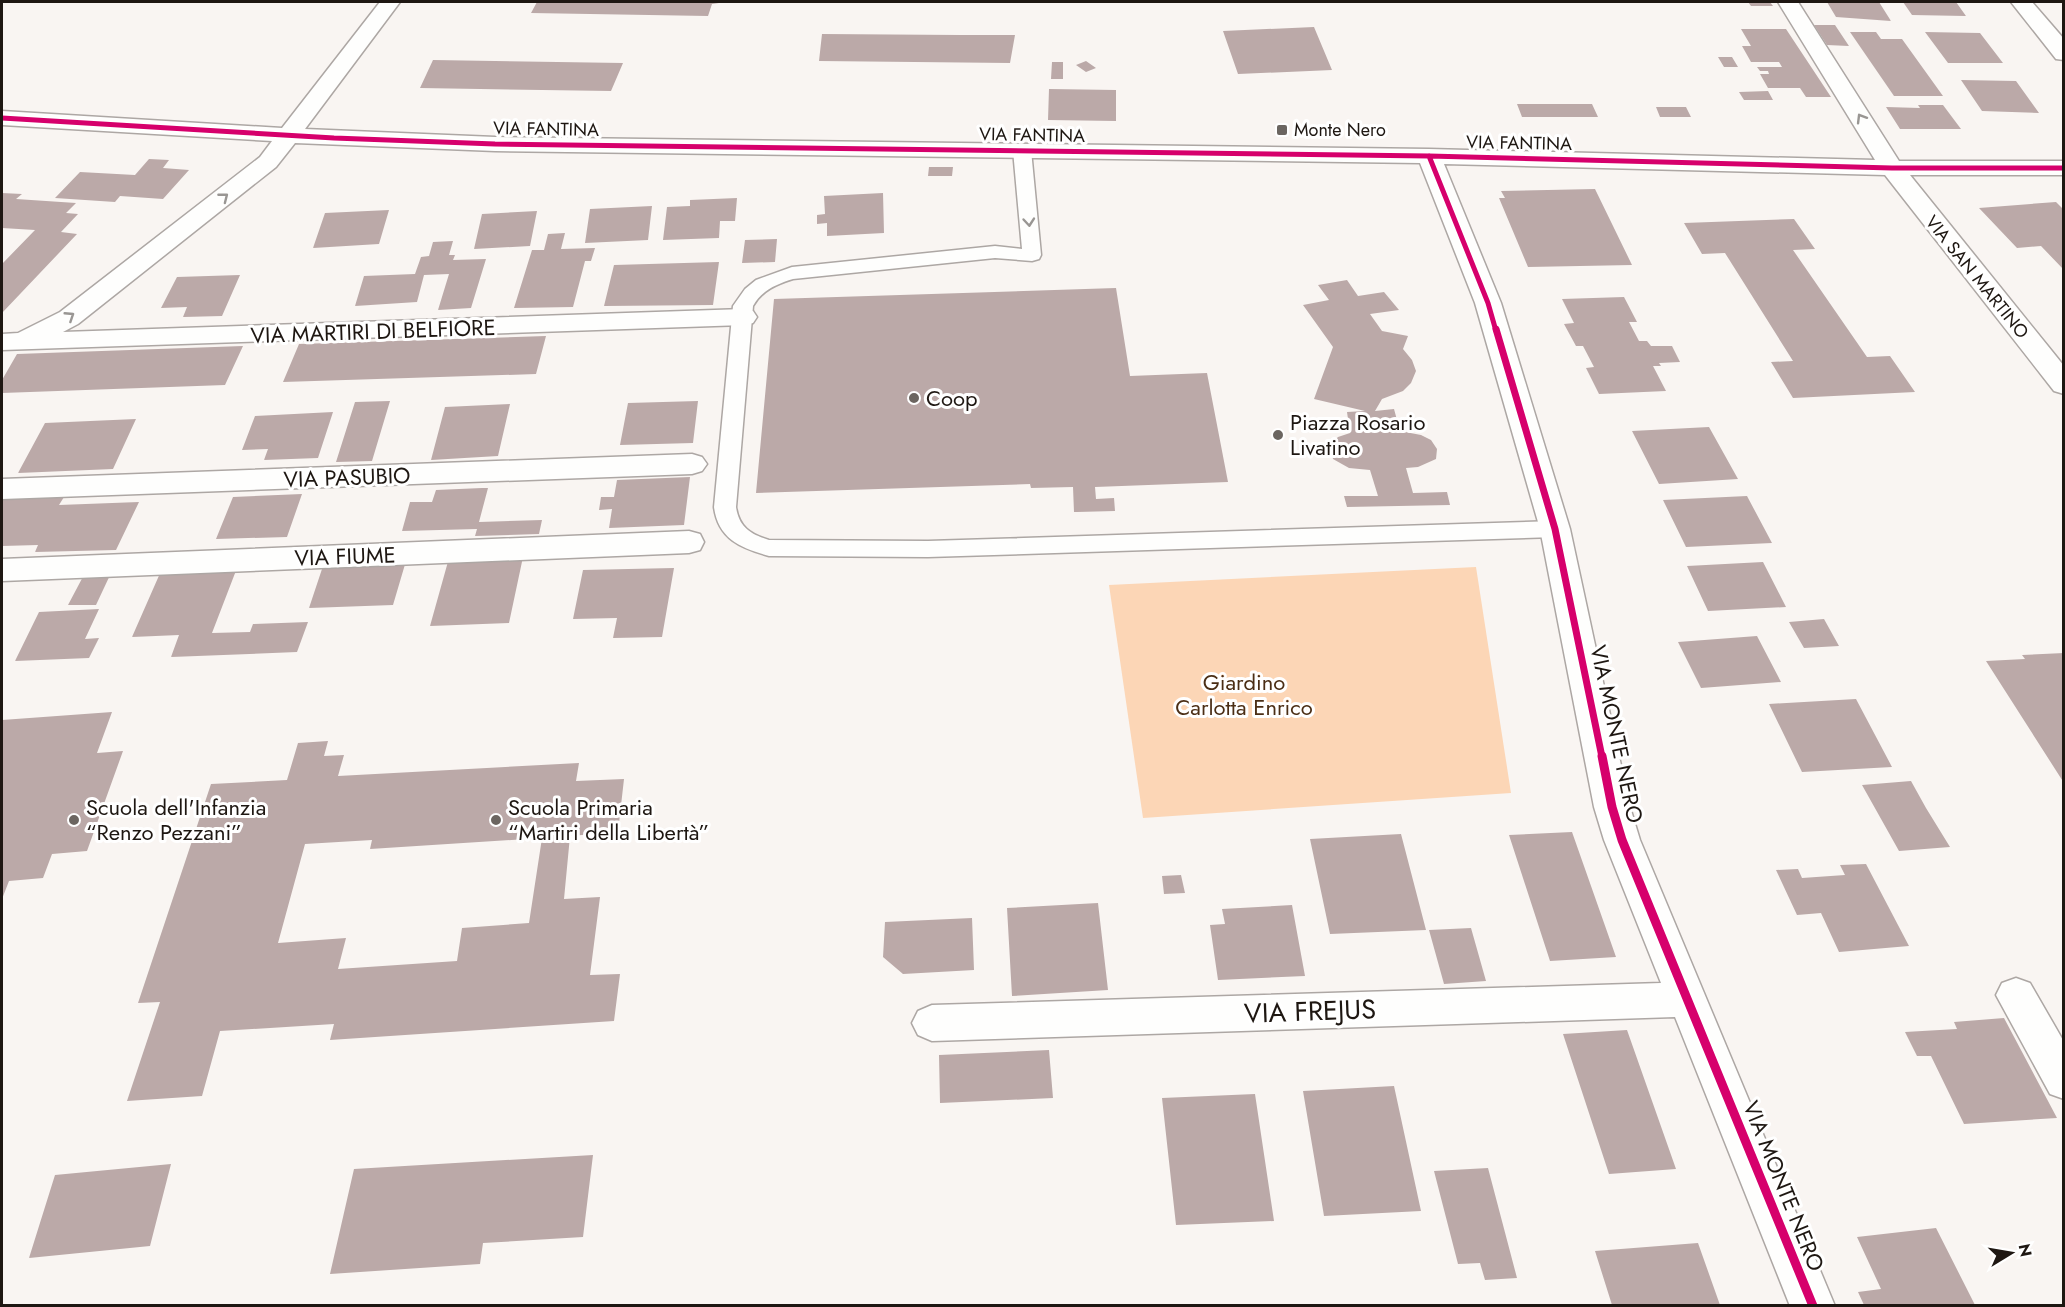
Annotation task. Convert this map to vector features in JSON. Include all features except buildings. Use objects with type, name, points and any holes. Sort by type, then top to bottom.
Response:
[{"type":"street","points":[[7,347],[69,318],[268,162],[390,2]]},
{"type":"street","name":"VIA SAN MARTINO","points":[[1788,2],[1892,168],[2064,385]]},
{"type":"street","points":[[2021,2],[2064,54]]},
{"type":"street","name":"VIA FANTINA","points":[[2,118],[290,135],[495,144],[1430,156],[1892,168],[2064,168]]},
{"type":"street","name":"VIA MONTE NERO","points":[[1430,156],[1488,303],[1555,529],[1612,807],[1622,840],[1813,1305]]},
{"type":"street","name":"VIA MARTIRI DI BELFIORE","points":[[7,347],[744,317]]},
{"type":"street","name":"VIA PASUBIO","points":[[2,489],[692,464]]},
{"type":"street","name":"VIA FIUME","points":[[2,570],[689,542]]},
{"type":"street","points":[[2016,995],[2064,1081]]},
{"type":"street","name":"VIA FREJUS","points":[[932,1023],[1687,999]]},
{"type":"lane","points":[[1023,150],[1032,255],[995,252],[792,273],[759,285],[748,295],[743,306],[744,317],[726,519],[735,533],[753,544],[769,548],[928,549],[1555,529]]},
{"type":"green space","name":"Giardino Carlotta Enrico","points":[[1476,567],[1511,793],[1143,818],[1109,585]]},
{"type":"cycle path","points":[[2,118],[334,138],[495,144],[1429,156],[1892,168],[2064,168]]},
{"type":"cycle path","points":[[1429,156],[1488,303],[1555,529],[1612,807],[1622,840],[1813,1306]]},
{"type":"place","name":"Monte Nero","points":[[1282,130]]},
{"type":"place","name":"Coop","points":[[914,398]]},
{"type":"place","name":"Piazza Rosario Livatino","points":[[1278,435]]},
{"type":"place","name":"Scuola dell'Infanzia “Renzo Pezzani”","points":[[74,820]]},
{"type":"place","name":"Scuola Primaria “Martiri della Libertà”","points":[[496,820]]}]
